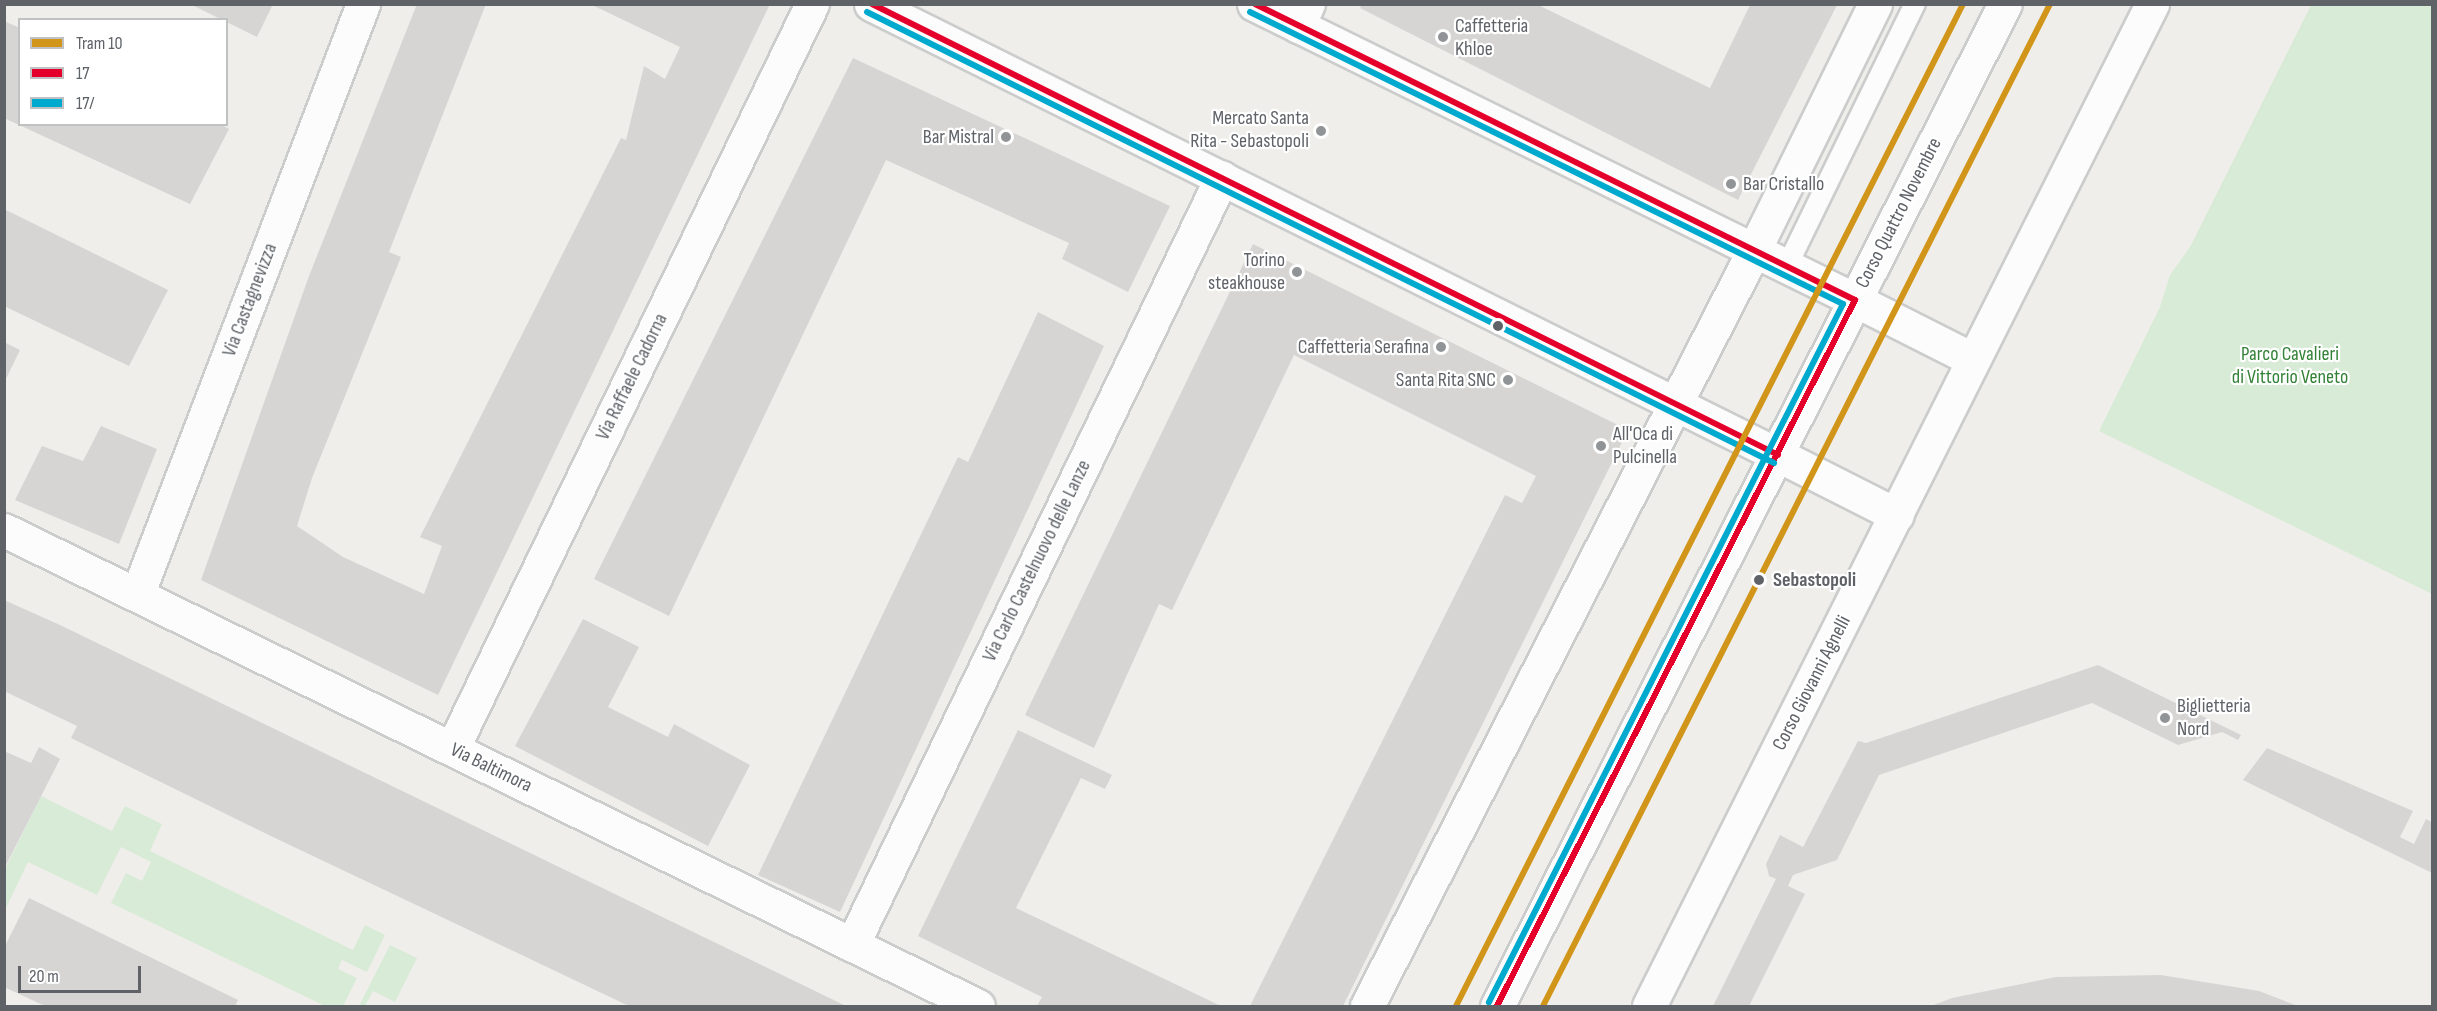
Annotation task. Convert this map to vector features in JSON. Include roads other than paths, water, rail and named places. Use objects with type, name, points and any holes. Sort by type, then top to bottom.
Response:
[{"type":"street","name":"Via Castagnevizza","points":[[137,595],[363,4]]},
{"type":"street","name":"Via Raffaele Cadorna","points":[[452,749],[812,4]]},
{"type":"street","points":[[871,4],[1677,401],[1897,515]]},
{"type":"street","points":[[1254,4],[1303,15],[1754,250],[1972,359],[2152,4]]},
{"type":"street","points":[[1368,1006],[1754,250],[1875,4]]},
{"type":"street","name":"Corso Quattro Novembre","points":[[1778,455],[2004,4]]},
{"type":"street","name":"Via Carlo Castelnuovo delle Lanze","points":[[852,945],[1222,177]]},
{"type":"street","name":"Corso Giovanni Agnelli","points":[[1649,1006],[1897,515],[1972,359]]},
{"type":"street","points":[[1497,1006],[1778,455]]},
{"type":"street","name":"Via Baltimora","points":[[4,530],[978,1006]]},
{"type":"lane","points":[[1787,266],[1915,4]]},
{"type":"tram line","name":"10","points":[[1456,1006],[1963,4]]},
{"type":"tram line","name":"10","points":[[1543,1006],[2050,4]]},
{"type":"place","name":"Caffetteria Khloe","points":[[1443,37]]},
{"type":"place","name":"Mercato Santa Rita - Sebastopoli","points":[[1321,131]]},
{"type":"place","name":"Bar Mistral","points":[[1006,137]]},
{"type":"place","name":"Bar Cristallo","points":[[1731,184]]},
{"type":"place","name":"Torino steakhouse","points":[[1297,272]]},
{"type":"place","name":"Caffetteria Serafina","points":[[1441,347]]},
{"type":"place","name":"Santa Rita SNC","points":[[1508,380]]},
{"type":"place","name":"All'Oca di Pulcinella","points":[[1601,446]]},
{"type":"place","name":"Sebastopoli","points":[[1759,580]]},
{"type":"place","name":"Biglietteria Nord","points":[[2165,718]]},
{"type":"park label","name":"Parco Cavalieri di Vittorio Veneto","points":[[2290,366]]}]
